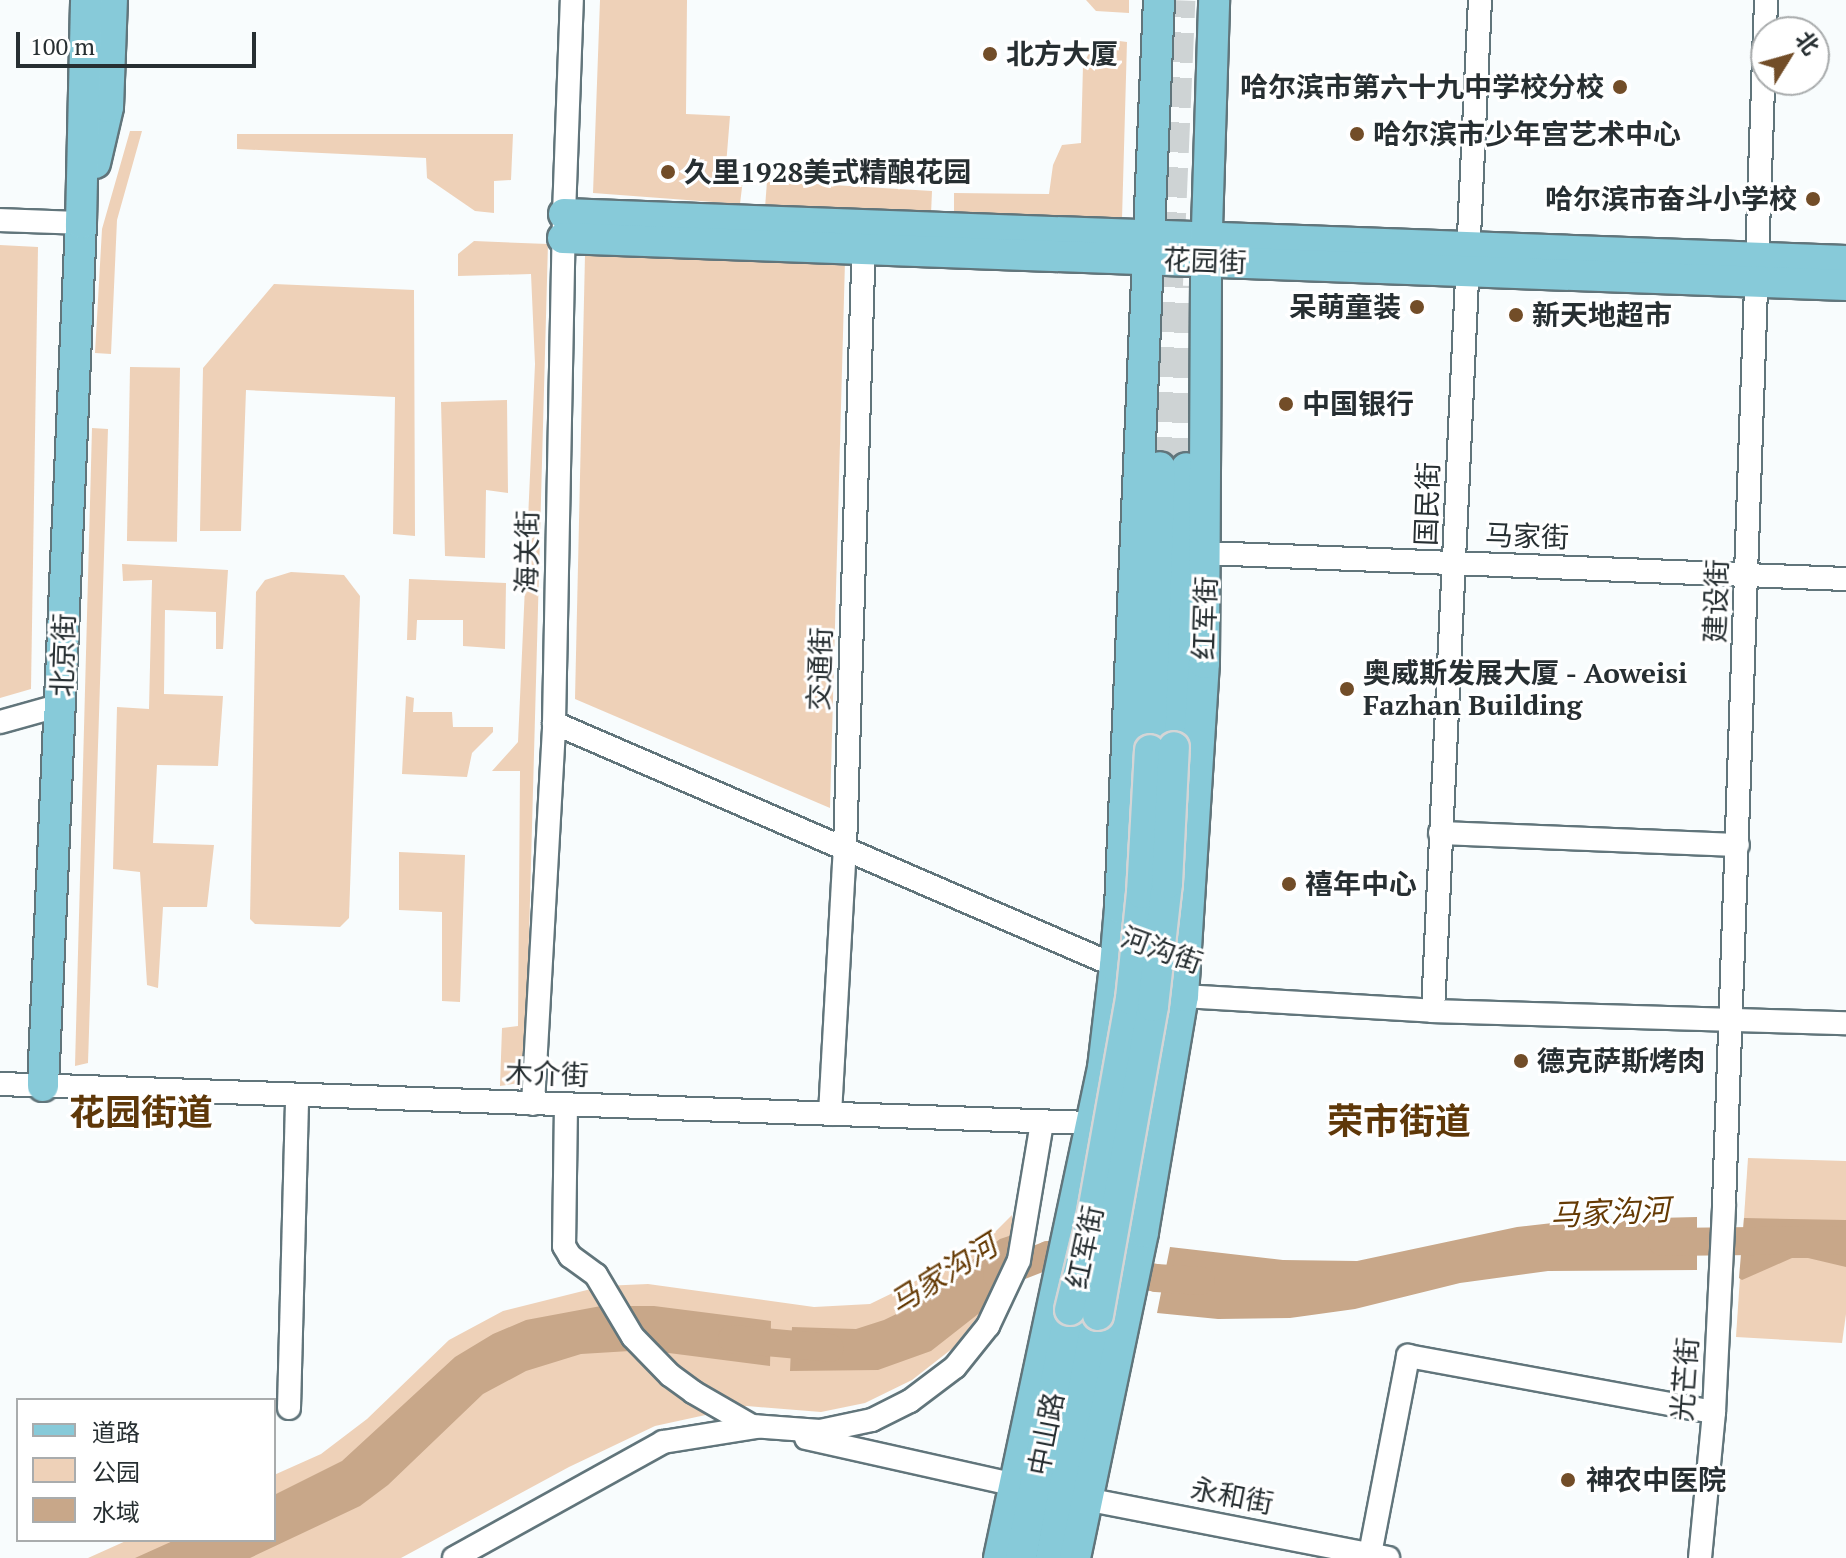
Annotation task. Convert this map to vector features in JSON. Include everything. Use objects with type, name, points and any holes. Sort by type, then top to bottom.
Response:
[{"type":"main road","name":"北京街","points":[[71,0],[68,107],[81,223]]},
{"type":"main road","name":"北京街","points":[[43,1086],[81,223],[86,0]]},
{"type":"main road","name":"北京街","points":[[81,223],[108,107],[112,0]]},
{"type":"main road","points":[[999,1558],[1050,1492],[1105,1225],[1091,1123],[1103,1068],[1120,908],[1159,0]]},
{"type":"main road","name":"红军街","points":[[1105,1225],[1156,1141],[1183,996],[1204,663],[1206,249],[1214,0]]},
{"type":"main road","name":"花园街","points":[[564,226],[1755,270],[1846,285]]},
{"type":"main road","name":"花园街","points":[[1755,270],[1846,261]]},
{"type":"main road","name":"红军街","points":[[1085,1314],[1164,920],[1162,748],[1173,468],[1176,702],[1162,748]]},
{"type":"main road","points":[[1176,702],[1204,663]]},
{"type":"main road","name":"中山路","points":[[1051,1558],[1050,1492],[1085,1314]]},
{"type":"main road","points":[[1050,1492],[1075,1558]]},
{"type":"main road","name":"中山路","points":[[1021,1558],[1050,1492]]},
{"type":"street","name":"海关街","points":[[533,1104],[554,723],[572,0]]},
{"type":"street","name":"国民街","points":[[1433,1011],[1480,0]]},
{"type":"street","name":"建设街","points":[[1724,1204],[1766,0]]},
{"type":"street","points":[[0,220],[81,223]]},
{"type":"street","name":"交通街","points":[[830,1114],[845,848],[864,237]]},
{"type":"street","name":"马家街","points":[[1206,553],[1846,579]]},
{"type":"street","points":[[0,722],[61,705]]},
{"type":"street","name":"河沟街","points":[[554,723],[1183,996],[1433,1011],[1846,1023]]},
{"type":"street","points":[[1440,833],[1738,845]]},
{"type":"street","name":"木介街","points":[[0,1084],[1091,1123]]},
{"type":"street","points":[[289,1408],[297,1096]]},
{"type":"street","points":[[566,1105],[564,1246],[603,1286],[633,1337],[670,1375],[752,1426]]},
{"type":"street","points":[[454,1558],[663,1442],[752,1426],[820,1431],[872,1420],[910,1401],[955,1367],[988,1326],[1019,1260],[1042,1122]]},
{"type":"street","name":"光芒街","points":[[1700,1558],[1714,1412],[1724,1204]]},
{"type":"street","points":[[1379,1556],[1408,1356],[1714,1412]]},
{"type":"street","name":"永和街","points":[[752,1426],[1050,1492],[1379,1556]]},
{"type":"green space","points":[[600,0],[687,0],[686,114],[730,116],[725,178],[743,179],[740,204],[593,193]]},
{"type":"green space","points":[[1086,0],[1129,0],[1129,13],[1096,11]]},
{"type":"green space","points":[[1104,39],[1127,42],[1122,219],[954,214],[954,193],[1049,194],[1053,165],[1062,145],[1081,143],[1083,65],[1093,45]]},
{"type":"green space","points":[[130,131],[142,131],[117,220],[111,354],[95,353],[102,229]]},
{"type":"green space","points":[[237,134],[513,134],[511,180],[494,181],[494,213],[475,211],[427,178],[426,158],[237,149]]},
{"type":"green space","points":[[767,181],[932,191],[931,214],[765,208]]},
{"type":"green space","points":[[474,241],[548,244],[525,1082],[500,1086],[502,1028],[518,1026],[520,771],[492,771],[518,742],[535,364],[531,274],[458,276],[458,254]]},
{"type":"green space","points":[[0,245],[38,247],[31,689],[0,698]]},
{"type":"green space","points":[[585,255],[845,261],[830,808],[575,699]]},
{"type":"green space","points":[[274,284],[414,290],[415,536],[393,534],[395,397],[246,390],[241,531],[200,531],[203,368]]},
{"type":"green space","points":[[130,367],[180,368],[177,542],[127,541]]},
{"type":"green space","points":[[507,400],[508,493],[486,490],[485,558],[445,556],[441,402]]},
{"type":"green space","points":[[92,428],[108,429],[88,1063],[75,1066]]},
{"type":"green space","points":[[122,564],[228,570],[223,649],[216,649],[216,612],[165,610],[164,694],[223,696],[218,766],[157,765],[153,843],[214,845],[207,907],[163,907],[158,988],[147,985],[140,872],[113,869],[117,707],[149,709],[152,580],[123,581]]},
{"type":"green space","points":[[291,572],[344,575],[360,596],[349,918],[340,927],[255,924],[250,919],[256,592],[265,580]]},
{"type":"green space","points":[[409,579],[506,583],[505,649],[463,646],[463,620],[417,620],[416,640],[407,640]]},
{"type":"green space","points":[[406,696],[414,698],[413,712],[452,712],[453,727],[493,727],[493,732],[472,753],[467,777],[402,774]]},
{"type":"green space","points":[[399,852],[465,855],[460,1002],[442,1001],[442,912],[399,910]]},
{"type":"green space","points":[[1748,1158],[1846,1161],[1846,1314],[1842,1343],[1736,1337]]},
{"type":"green space","points":[[1012,1215],[1012,1235],[996,1286],[982,1311],[953,1348],[912,1380],[865,1403],[821,1412],[747,1406],[655,1426],[569,1467],[401,1558],[88,1558],[124,1542],[276,1542],[276,1474],[321,1454],[367,1419],[449,1340],[503,1311],[603,1286],[648,1284],[814,1307],[870,1304],[907,1286],[993,1234]]},
{"type":"water","points":[[1697,1217],[1697,1270],[1548,1271],[1460,1283],[1355,1309],[1290,1318],[1218,1319],[1157,1313],[1170,1247],[1283,1260],[1357,1261],[1517,1227],[1579,1220]]},
{"type":"water","points":[[1744,1218],[1846,1220],[1846,1267],[1808,1258],[1792,1258],[1742,1280],[1739,1278]]},
{"type":"water","points":[[1012,1235],[1005,1264],[982,1311],[931,1351],[878,1370],[790,1371],[792,1327],[856,1329],[884,1320],[913,1306],[1000,1239]]},
{"type":"water","points":[[601,1306],[630,1351],[581,1354],[526,1371],[483,1394],[388,1485],[360,1506],[250,1558],[135,1558],[171,1542],[276,1542],[276,1494],[342,1461],[455,1357],[493,1334],[526,1320]]},
{"type":"water","points":[[626,1306],[654,1306],[771,1321],[770,1366],[661,1352]]},
{"type":"waterway","name":"马家沟河","points":[[1662,1242],[1846,1240]]},
{"type":"waterway","name":"马家沟河","points":[[997,1275],[1048,1255],[1156,1278],[1201,1281]]},
{"type":"waterway","name":"马家沟河","points":[[732,1339],[830,1348]]},
{"type":"tunnel","points":[[1160,467],[1180,0]]},
{"type":"tunnel","points":[[1186,468],[1192,286]]},
{"type":"place","name":"北方大厦","points":[[990,54]]},
{"type":"place","name":"哈尔滨市第六十九中学校分校","points":[[1620,87]]},
{"type":"place","name":"哈尔滨市少年宫艺术中心","points":[[1357,134]]},
{"type":"place","name":"久里1928美式精酿花园","points":[[668,172]]},
{"type":"place","name":"哈尔滨市奋斗小学校","points":[[1813,199]]},
{"type":"place","name":"呆萌童装","points":[[1417,307]]},
{"type":"place","name":"新天地超市","points":[[1516,315]]},
{"type":"place","name":"中国银行","points":[[1286,404]]},
{"type":"place","name":"奥威斯发展大厦 - Aoweisi Fazhan Building","points":[[1347,689]]},
{"type":"place","name":"禧年中心","points":[[1289,884]]},
{"type":"place","name":"德克萨斯烤肉","points":[[1521,1061]]},
{"type":"place","name":"神农中医院","points":[[1568,1480]]},
{"type":"district","name":"花园街道","points":[[141,1112]]},
{"type":"district","name":"荣市街道","points":[[1399,1121]]}]
